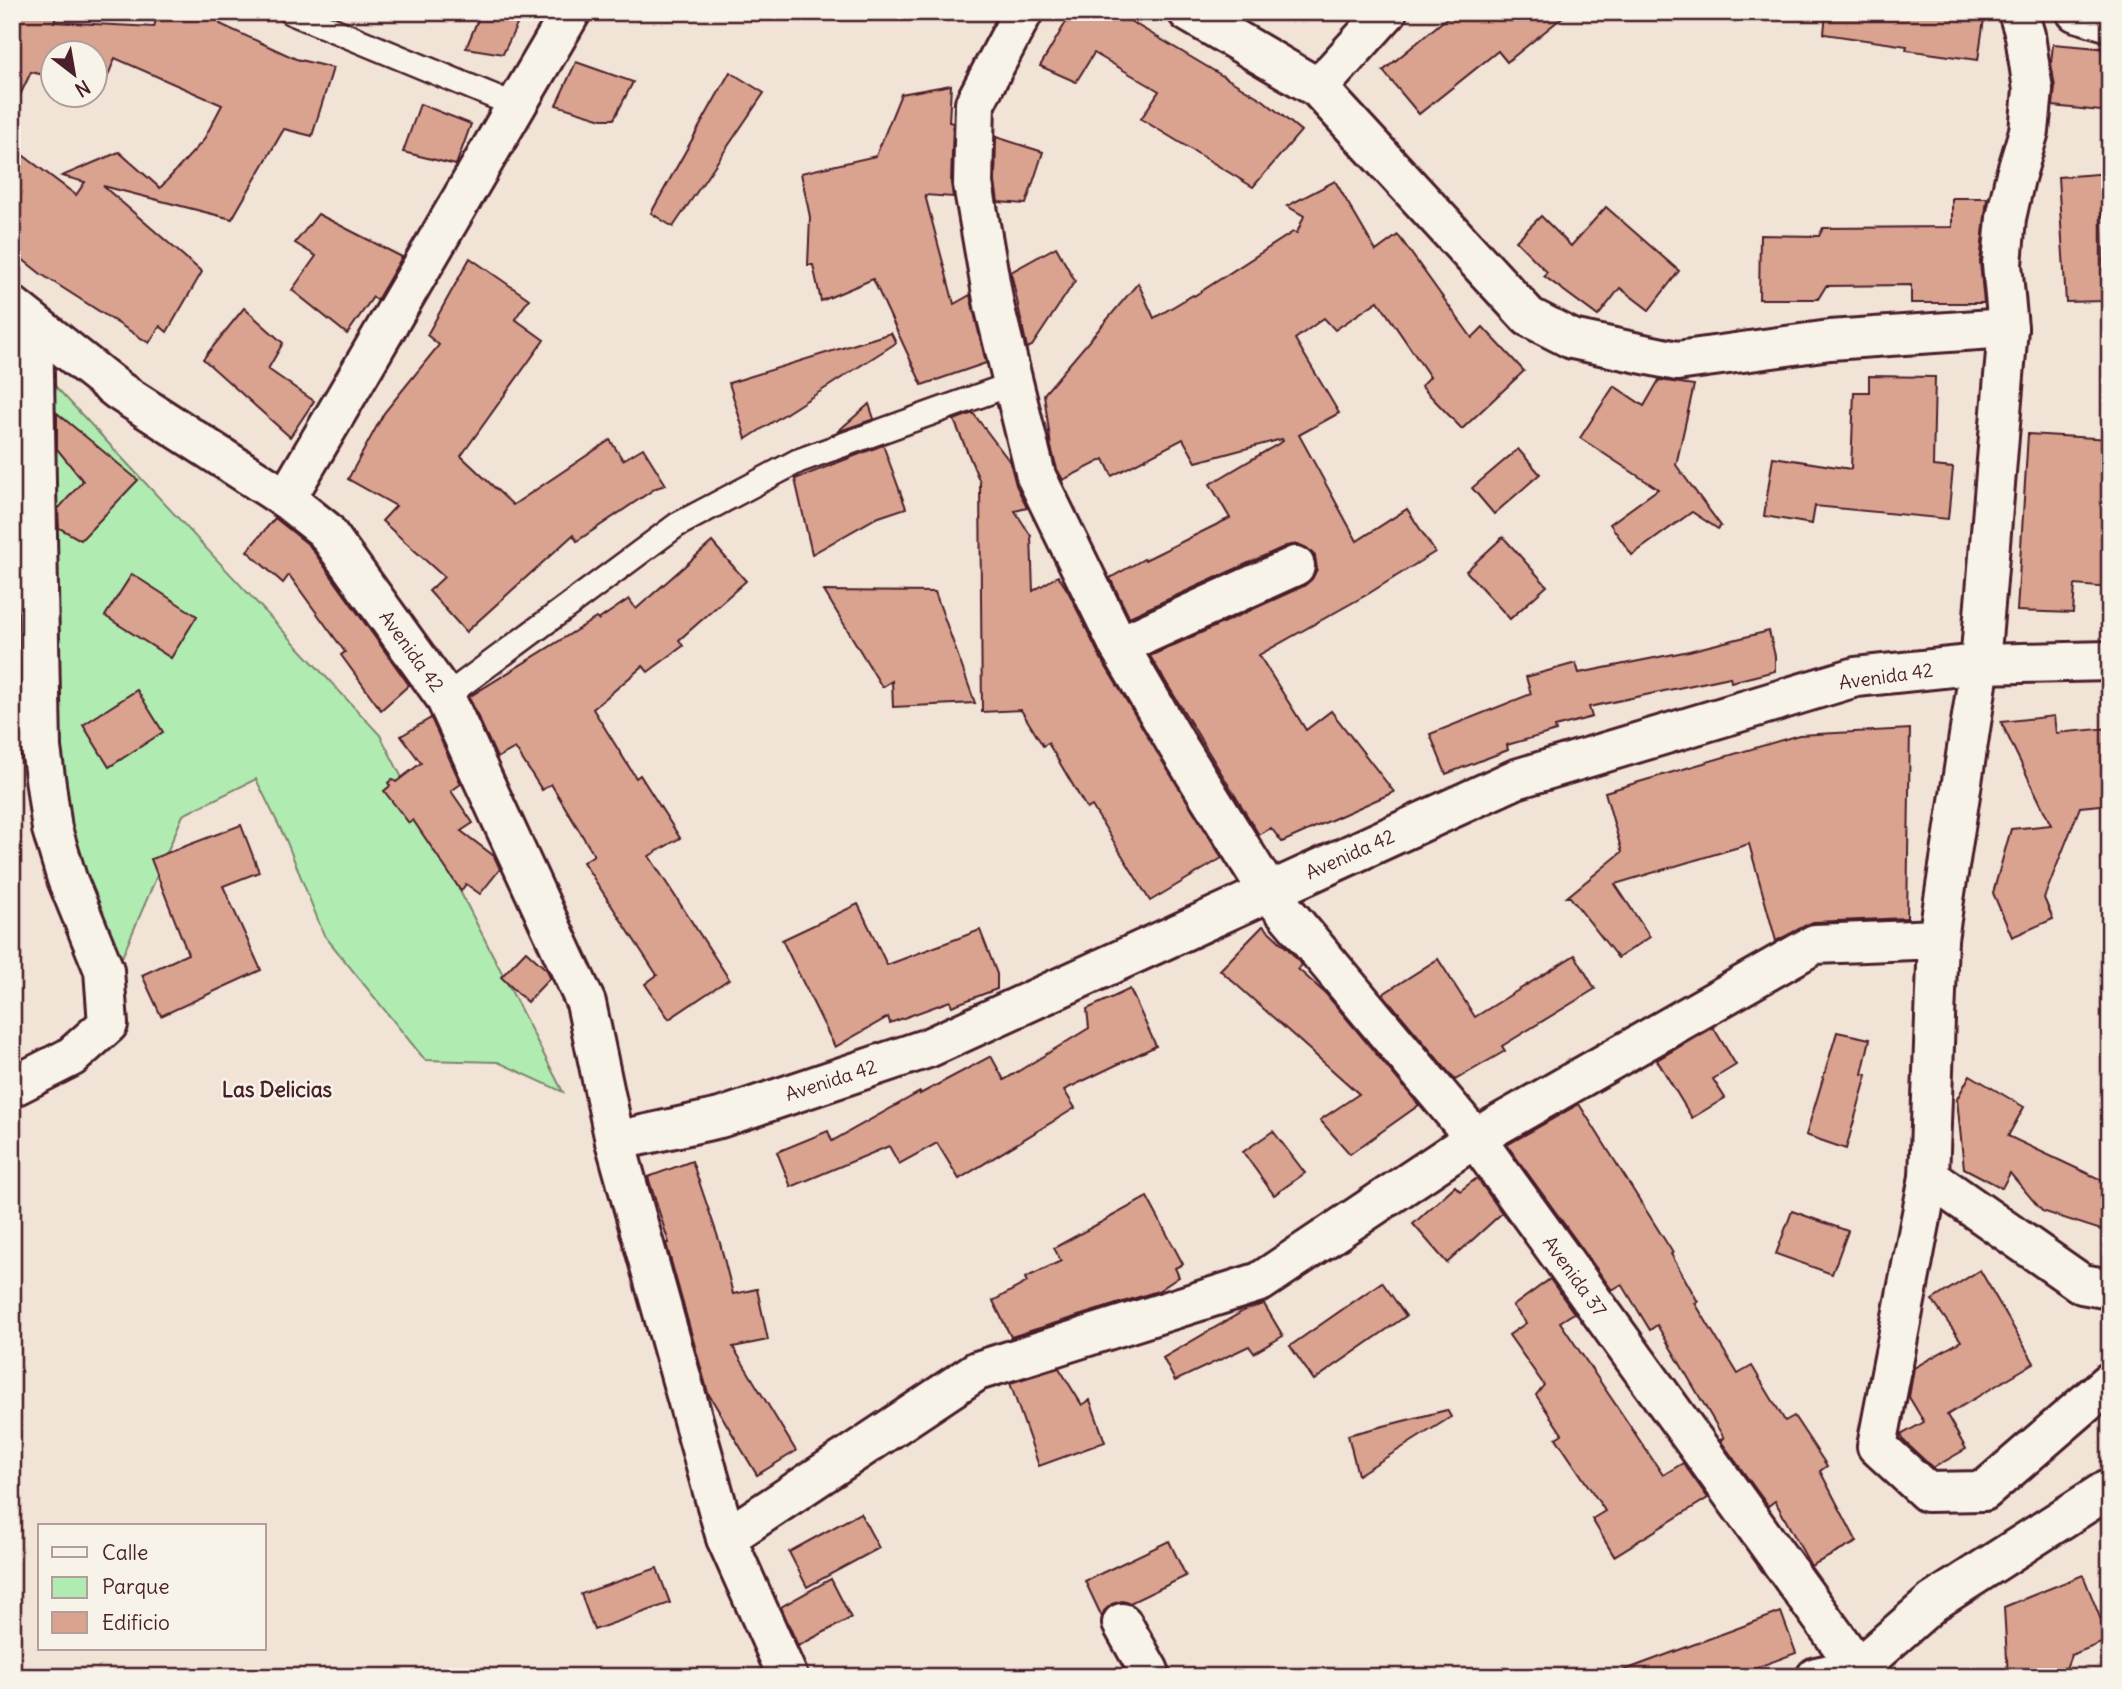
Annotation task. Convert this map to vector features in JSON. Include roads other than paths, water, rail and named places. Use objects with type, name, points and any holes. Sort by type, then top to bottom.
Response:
[{"type":"street","points":[[286,499],[571,12]]},
{"type":"street","name":"Avenida 37","points":[[1023,12],[975,103],[973,184],[994,305],[1036,476],[1119,646],[1268,891],[1475,1139],[1858,1672]]},
{"type":"street","points":[[1188,12],[1318,88],[1529,317],[1572,339],[1677,360],[1830,340],[2008,328]]},
{"type":"street","points":[[1318,88],[1387,12]]},
{"type":"street","points":[[2018,12],[2025,35],[2033,90],[2029,131],[2006,218],[2002,264],[2008,328],[1980,664],[1938,939],[1929,1177],[1877,1446],[1927,1492],[1984,1491],[2110,1382]]},
{"type":"street","points":[[2076,12],[2110,22]]},
{"type":"street","points":[[12,1087],[71,1057],[108,1024],[104,970],[67,879],[52,829],[41,748],[22,315]]},
{"type":"street","name":"Avenida 42","points":[[22,315],[119,391],[286,499],[325,530],[446,697],[586,1003],[615,1141],[726,1538],[788,1677]]},
{"type":"street","points":[[1119,646],[1295,566]]},
{"type":"street","name":"Avenida 42","points":[[615,1141],[720,1118],[928,1048],[1516,779],[1856,677],[1980,664],[2110,661]]},
{"type":"street","points":[[726,1538],[977,1371],[1260,1282],[1475,1139],[1815,944],[1938,939]]},
{"type":"street","points":[[1929,1177],[2081,1284],[2110,1289]]},
{"type":"street","points":[[1816,1677],[1858,1672],[1933,1602],[2110,1488]]},
{"type":"street","points":[[1122,1623],[1149,1671],[1149,1677]]},
{"type":"lane","points":[[290,12],[517,106]]},
{"type":"lane","points":[[446,697],[677,525],[798,461],[1012,384]]},
{"type":"district","name":"Las Delicias","points":[[277,1090]]}]
